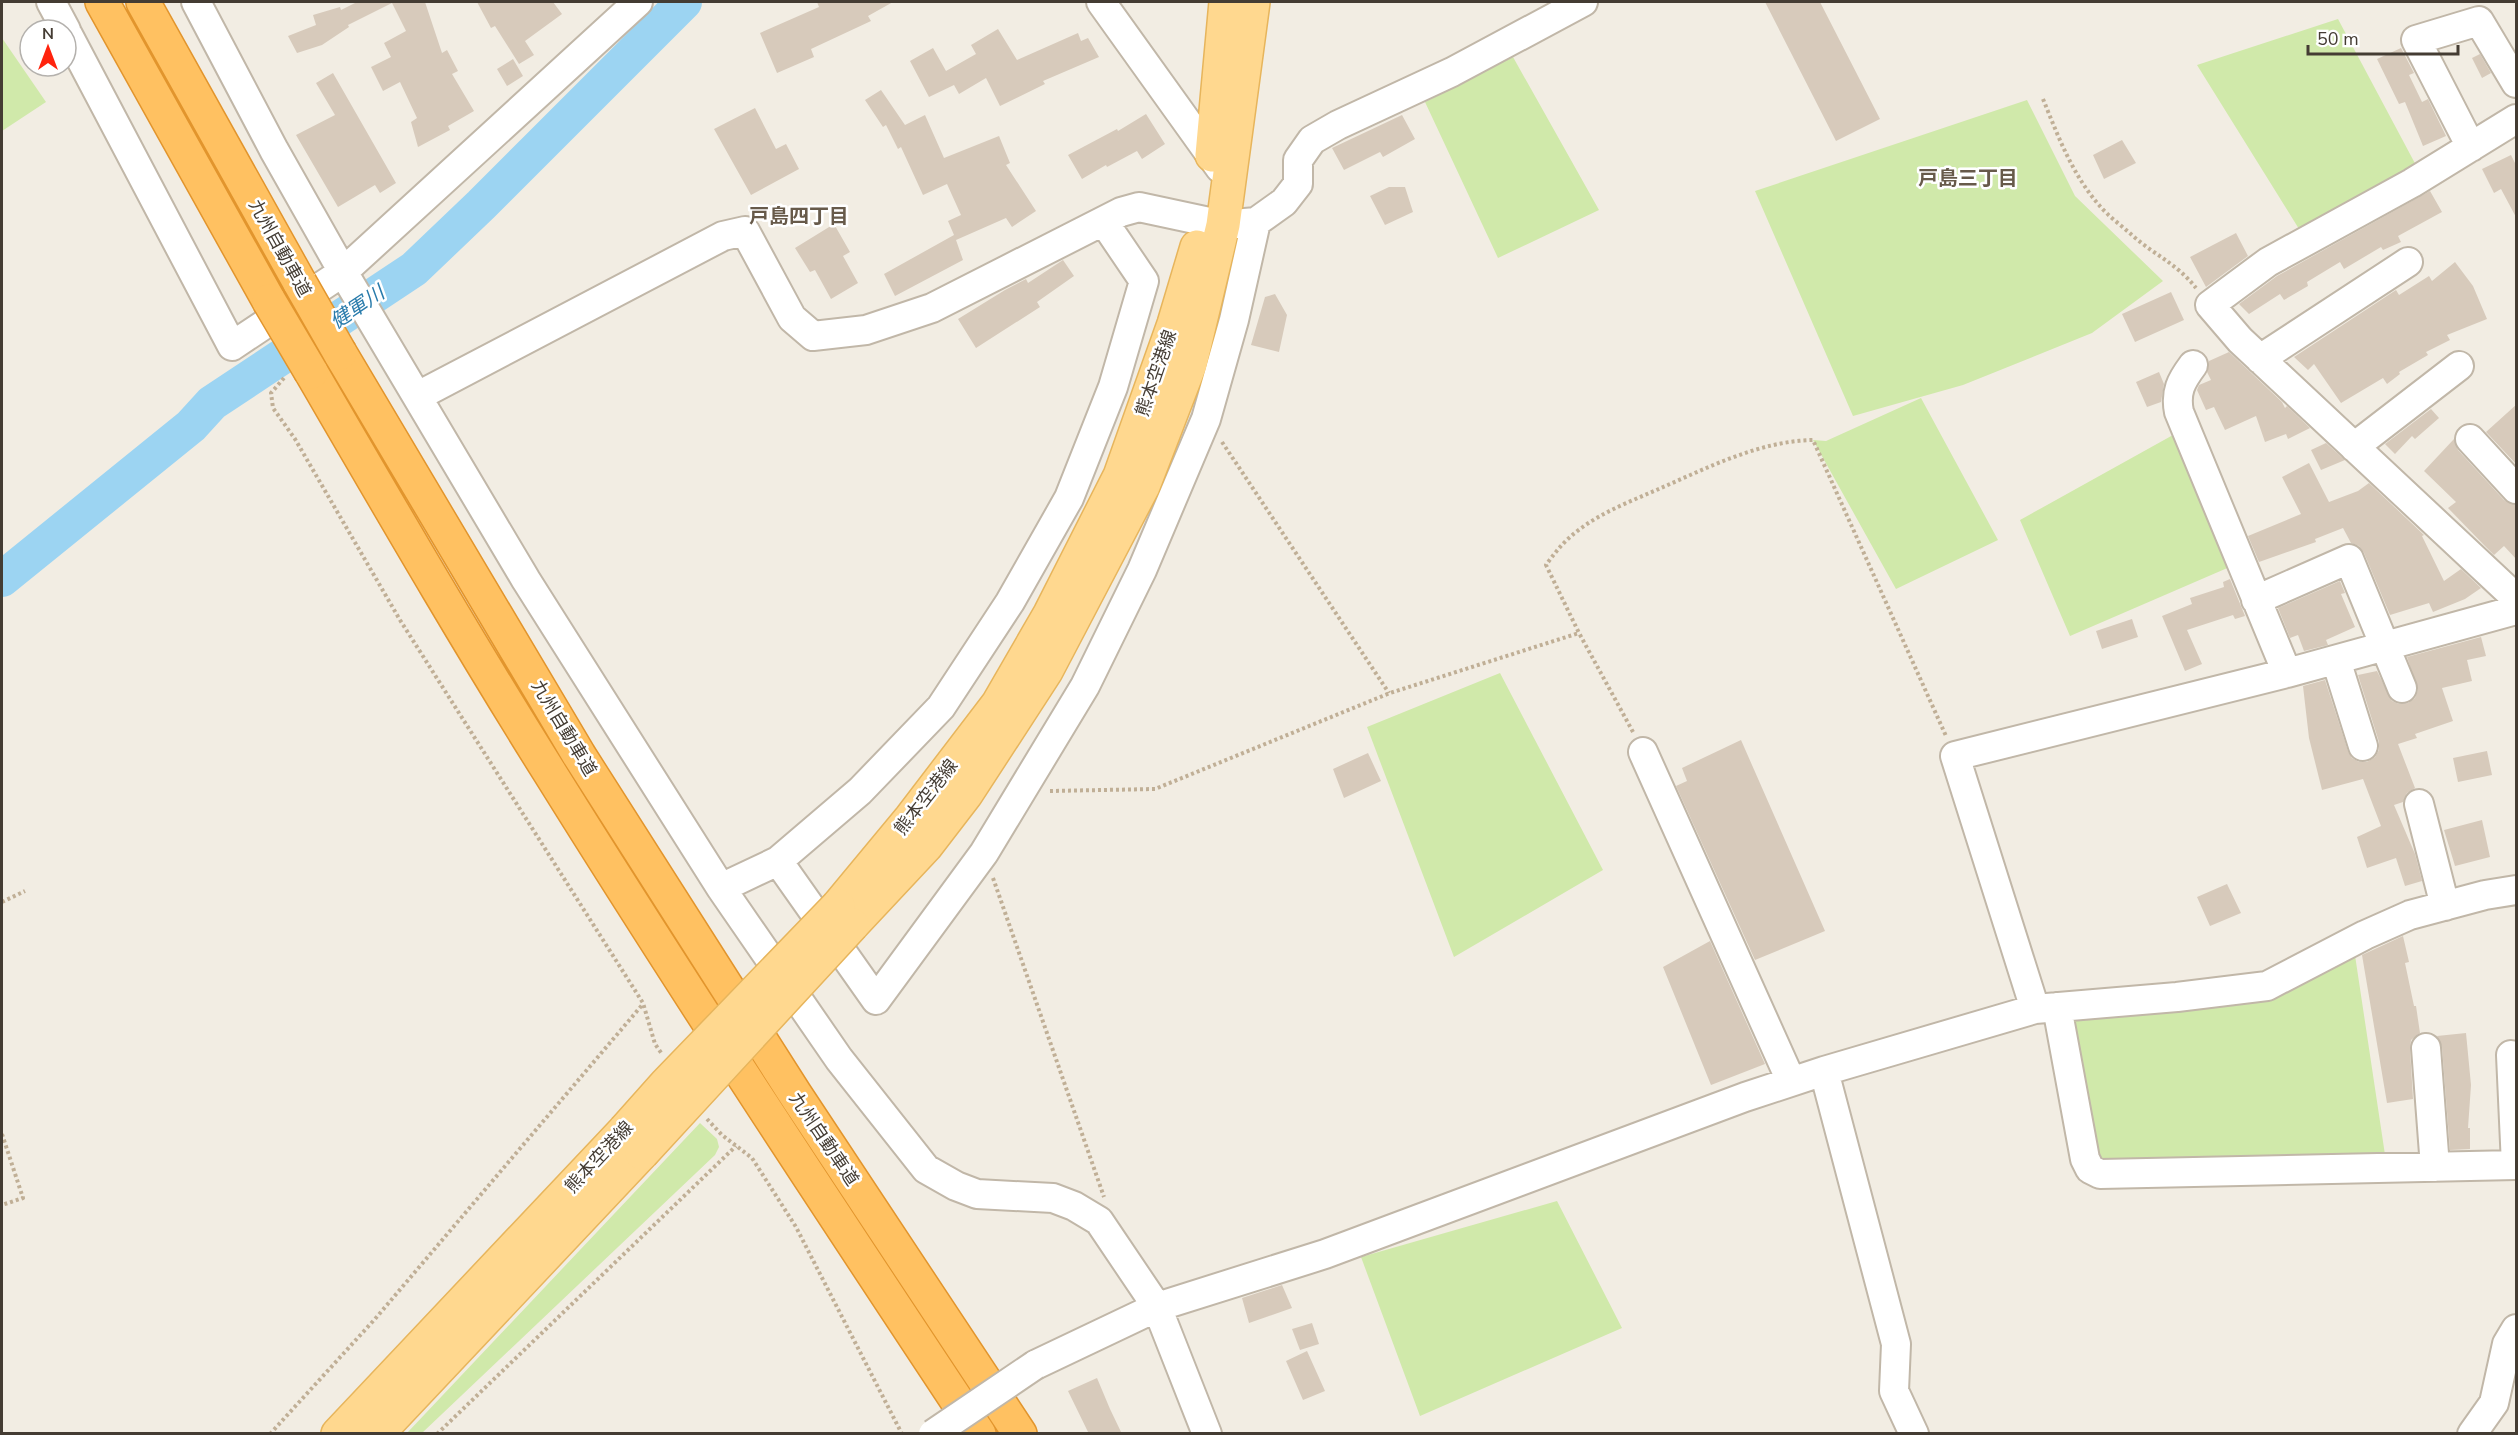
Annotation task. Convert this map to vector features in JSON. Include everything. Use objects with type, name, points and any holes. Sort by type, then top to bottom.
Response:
[{"type":"highway","name":"九州自動車道","points":[[102,2],[221,219],[269,301],[301,372],[556,782],[766,1113],[979,1434]]},
{"type":"highway","name":"九州自動車道","points":[[143,2],[339,353],[579,754],[795,1094],[1020,1434]]},
{"type":"main road","name":"熊本空港線","points":[[1221,169],[1226,2]]},
{"type":"main road","name":"熊本空港線","points":[[377,1434],[634,1141],[845,916],[926,846],[966,794],[1046,671],[1143,486],[1190,364],[1221,169],[1253,2]]},
{"type":"main road","name":"熊本空港線","points":[[338,1434],[634,1141]]},
{"type":"street","points":[[51,2],[60,18]]},
{"type":"street","points":[[196,2],[274,150],[526,580],[721,888],[839,1059],[926,1169],[956,1186],[977,1194],[1053,1198],[1074,1206],[1099,1221],[1158,1307],[1207,1434]]},
{"type":"street","points":[[78,53],[232,346],[344,272],[638,2]]},
{"type":"street","points":[[1101,2],[1221,169]]},
{"type":"street","points":[[418,396],[723,236],[745,231],[792,318],[813,336],[866,330],[932,308],[1121,212],[1139,207],[1214,223],[1257,222],[1284,202],[1298,184],[1298,160],[1312,140],[1338,125],[1452,72],[1583,2]]},
{"type":"street","points":[[2471,147],[2416,40],[2479,21],[2517,83]]},
{"type":"street","points":[[2517,119],[2412,183],[2268,262],[2210,305],[2240,340],[2517,598]]},
{"type":"street","points":[[721,888],[778,861],[860,791],[941,706],[1010,602],[1069,498],[1113,387],[1144,281],[1104,222]]},
{"type":"street","points":[[778,861],[876,1000],[984,853],[1085,686],[1142,570],[1206,419],[1234,320],[1257,222]]},
{"type":"street","points":[[2260,359],[2408,262]]},
{"type":"street","points":[[2193,365],[2177,394],[2179,412],[2287,673]]},
{"type":"street","points":[[2354,447],[2459,366]]},
{"type":"street","points":[[2470,439],[2517,489]]},
{"type":"street","points":[[2256,600],[2349,559],[2403,688]]},
{"type":"street","points":[[2511,1055],[2516,1165],[2100,1174],[2090,1169],[2085,1159],[2046,1008],[1955,756],[2287,673],[2517,610]]},
{"type":"street","points":[[2336,660],[2363,746]]},
{"type":"street","points":[[1643,752],[1791,1082]]},
{"type":"street","points":[[2419,804],[2445,906]]},
{"type":"street","points":[[933,1434],[1035,1365],[1158,1307],[1325,1254],[1791,1082],[2046,1008],[2176,997],[2267,986],[2410,915],[2485,895],[2517,890]]},
{"type":"street","points":[[2426,1048],[2435,1167]]},
{"type":"street","points":[[1824,1071],[1896,1344],[1894,1391],[1914,1434]]},
{"type":"street","points":[[2472,1434],[2494,1403],[2506,1344],[2517,1329]]},
{"type":"path","points":[[2043,99],[2065,154],[2084,186],[2100,206],[2134,237],[2183,271],[2210,305]]},
{"type":"path","points":[[301,372],[283,379],[271,393],[273,408],[294,439],[400,620],[643,1003],[655,1044],[668,1062]]},
{"type":"path","points":[[1206,419],[1390,693]]},
{"type":"path","points":[[1643,752],[1579,633],[1546,565],[1562,544],[1582,527],[1619,506],[1685,477],[1771,446],[1796,440],[1813,440],[1955,756]]},
{"type":"path","points":[[1022,791],[1155,789],[1390,693],[1579,633]]},
{"type":"path","points":[[984,853],[1104,1196],[1099,1221]]},
{"type":"path","points":[[2,902],[25,891]]},
{"type":"path","points":[[270,1434],[375,1319],[643,1003]]},
{"type":"path","points":[[705,1117],[752,1158],[796,1227],[902,1434]]},
{"type":"path","points":[[2,1134],[23,1198],[2,1205]]},
{"type":"path","points":[[437,1434],[736,1146]]},
{"type":"green space","points":[[2338,19],[2418,169],[2299,229],[2197,65]]},
{"type":"green space","points":[[2,38],[18,61],[18,78],[30,78],[46,102],[2,131]]},
{"type":"green space","points":[[1513,57],[1599,210],[1498,258],[1425,102]]},
{"type":"green space","points":[[2027,100],[2075,196],[2163,281],[2092,333],[1963,385],[1853,416],[1755,191]]},
{"type":"green space","points":[[1921,398],[1998,540],[1896,589],[1813,440],[1826,441]]},
{"type":"green space","points":[[2173,435],[2232,566],[2070,636],[2020,520]]},
{"type":"green space","points":[[1500,673],[1603,870],[1454,957],[1367,727]]},
{"type":"green space","points":[[2353,942],[2387,1168],[2100,1174],[2057,1007],[2267,986]]},
{"type":"green space","points":[[700,1123],[717,1139],[719,1147],[715,1155],[422,1433],[407,1433]]},
{"type":"green space","points":[[1557,1201],[1622,1328],[1420,1416],[1361,1257]]},
{"type":"building","points":[[357,2],[425,2],[442,53],[447,50],[458,71],[452,74],[474,111],[448,126],[450,130],[418,147],[411,122],[417,118],[400,82],[383,91],[371,67],[391,57],[384,43],[406,31],[392,3],[348,25],[349,27],[322,45],[297,53],[288,36],[316,25],[313,15],[340,7],[341,10]]},
{"type":"building","points":[[477,2],[553,2],[562,14],[525,41],[534,55],[519,64],[495,26],[491,28]]},
{"type":"building","points":[[817,2],[893,2],[868,16],[871,21],[811,49],[814,57],[777,73],[760,33],[819,7]]},
{"type":"building","points":[[1765,2],[1820,2],[1880,119],[1836,141]]},
{"type":"building","points":[[998,29],[1017,60],[1078,33],[1081,41],[1088,38],[1099,57],[1043,81],[1045,84],[1000,106],[986,78],[959,94],[954,85],[929,97],[910,61],[933,48],[946,71],[976,54],[971,45]]},
{"type":"building","points":[[2401,48],[2414,73],[2409,75],[2422,102],[2428,99],[2446,136],[2423,146],[2405,102],[2399,104],[2377,59]]},
{"type":"building","points":[[2480,54],[2491,73],[2482,78],[2472,58]]},
{"type":"building","points":[[513,59],[523,76],[507,86],[497,69]]},
{"type":"building","points":[[333,73],[396,183],[380,193],[375,185],[338,207],[296,135],[335,115],[316,83]]},
{"type":"building","points":[[881,90],[905,125],[925,115],[944,158],[999,136],[1010,163],[1006,165],[1036,211],[1012,227],[1006,218],[956,240],[963,260],[895,296],[884,274],[954,235],[948,221],[961,215],[947,184],[923,195],[901,147],[898,149],[886,125],[883,127],[865,100]]},
{"type":"building","points":[[755,108],[776,149],[786,144],[799,169],[751,195],[714,129]]},
{"type":"building","points":[[1146,114],[1165,144],[1142,159],[1137,151],[1082,179],[1068,155],[1117,129],[1118,131]]},
{"type":"building","points":[[1402,115],[1415,139],[1383,157],[1380,152],[1344,170],[1332,148]]},
{"type":"building","points":[[2122,140],[2136,163],[2104,179],[2093,155]]},
{"type":"building","points":[[2511,155],[2517,167],[2517,219],[2501,189],[2494,193],[2482,169]]},
{"type":"building","points":[[1389,187],[1405,187],[1413,212],[1385,225],[1370,196]]},
{"type":"building","points":[[2430,191],[2442,212],[2398,236],[2401,242],[2383,250],[2381,247],[2344,269],[2340,262],[2307,282],[2308,286],[2284,300],[2280,294],[2249,314],[2239,304],[2277,276]]},
{"type":"building","points":[[834,224],[850,252],[843,256],[858,283],[831,299],[815,270],[810,272],[795,248]]},
{"type":"building","points":[[2236,233],[2248,256],[2206,287],[2190,257]]},
{"type":"building","points":[[1063,260],[1074,276],[1037,302],[1040,307],[976,348],[958,319],[1026,279],[1028,283]]},
{"type":"building","points":[[2455,262],[2473,286],[2487,319],[2447,335],[2450,340],[2426,352],[2428,355],[2399,372],[2400,374],[2387,384],[2383,378],[2341,403],[2314,364],[2308,370],[2294,357],[2396,290],[2399,295],[2429,276],[2432,281]]},
{"type":"building","points":[[2171,292],[2184,320],[2135,342],[2122,314]]},
{"type":"building","points":[[1275,294],[1287,315],[1279,352],[1251,345],[1265,297]]},
{"type":"building","points":[[2229,352],[2282,402],[2285,408],[2287,406],[2310,428],[2288,439],[2286,434],[2265,442],[2256,416],[2225,430],[2214,407],[2206,410],[2197,390],[2199,385],[2211,380],[2207,372],[2209,361]]},
{"type":"building","points":[[2159,372],[2164,384],[2161,402],[2147,407],[2136,382]]},
{"type":"building","points":[[2517,404],[2517,465],[2486,432]]},
{"type":"building","points":[[2431,409],[2439,418],[2415,439],[2412,436],[2395,454],[2385,444]]},
{"type":"building","points":[[2454,439],[2458,450],[2504,500],[2517,505],[2517,560],[2504,546],[2494,555],[2448,508],[2456,502],[2424,471]]},
{"type":"building","points":[[2326,443],[2345,460],[2321,470],[2311,450]]},
{"type":"building","points":[[2309,463],[2329,502],[2358,491],[2369,483],[2424,535],[2422,536],[2444,581],[2461,569],[2481,588],[2465,599],[2433,612],[2429,603],[2390,615],[2364,553],[2359,546],[2351,543],[2343,528],[2315,539],[2316,542],[2259,562],[2248,536],[2301,514],[2282,477]]},
{"type":"building","points":[[2230,579],[2245,616],[2235,619],[2233,615],[2187,630],[2202,664],[2185,671],[2162,616],[2192,604],[2190,598],[2224,587],[2223,582]]},
{"type":"building","points":[[2340,581],[2345,593],[2341,594],[2355,627],[2326,640],[2328,645],[2304,651],[2298,635],[2290,638],[2278,608]]},
{"type":"building","points":[[2132,619],[2138,637],[2102,649],[2096,631]]},
{"type":"building","points":[[2481,637],[2486,656],[2467,660],[2472,681],[2442,688],[2453,721],[2415,734],[2417,738],[2398,744],[2415,788],[2407,793],[2403,802],[2394,805],[2415,854],[2422,881],[2405,886],[2396,858],[2367,868],[2357,837],[2381,826],[2363,779],[2322,790],[2309,738],[2303,686],[2325,680],[2348,751],[2352,758],[2359,762],[2367,762],[2375,757],[2379,750],[2379,742],[2358,675],[2377,671],[2392,701],[2399,704],[2408,703],[2415,698],[2418,690],[2407,657]]},
{"type":"building","points":[[1741,740],[1825,931],[1755,960],[1676,786],[1687,781],[1682,768]]},
{"type":"building","points":[[2487,751],[2492,775],[2458,782],[2453,758]]},
{"type":"building","points":[[1368,753],[1381,781],[1344,798],[1333,769]]},
{"type":"building","points":[[2482,820],[2490,857],[2455,866],[2444,830]]},
{"type":"building","points":[[2227,884],[2241,913],[2210,926],[2197,897]]},
{"type":"building","points":[[2403,936],[2409,962],[2405,963],[2420,1033],[2411,1040],[2410,1049],[2413,1099],[2387,1103],[2362,955]]},
{"type":"building","points":[[1710,941],[1765,1064],[1711,1085],[1663,967]]},
{"type":"building","points":[[2466,1033],[2471,1085],[2468,1128],[2470,1128],[2470,1149],[2450,1150],[2442,1047],[2437,1036]]},
{"type":"building","points":[[1282,1285],[1292,1308],[1249,1323],[1242,1298]]},
{"type":"building","points":[[1312,1323],[1319,1344],[1300,1350],[1292,1329]]},
{"type":"building","points":[[1307,1351],[1325,1391],[1303,1400],[1286,1361]]},
{"type":"building","points":[[1097,1378],[1122,1434],[1089,1434],[1068,1391]]},
{"type":"waterway","name":"健軍川","points":[[2,579],[191,426],[212,403],[414,269],[684,2]]},
{"type":"district","name":"戸島三丁目","points":[[1968,178]]},
{"type":"district","name":"戸島四丁目","points":[[799,216]]}]
